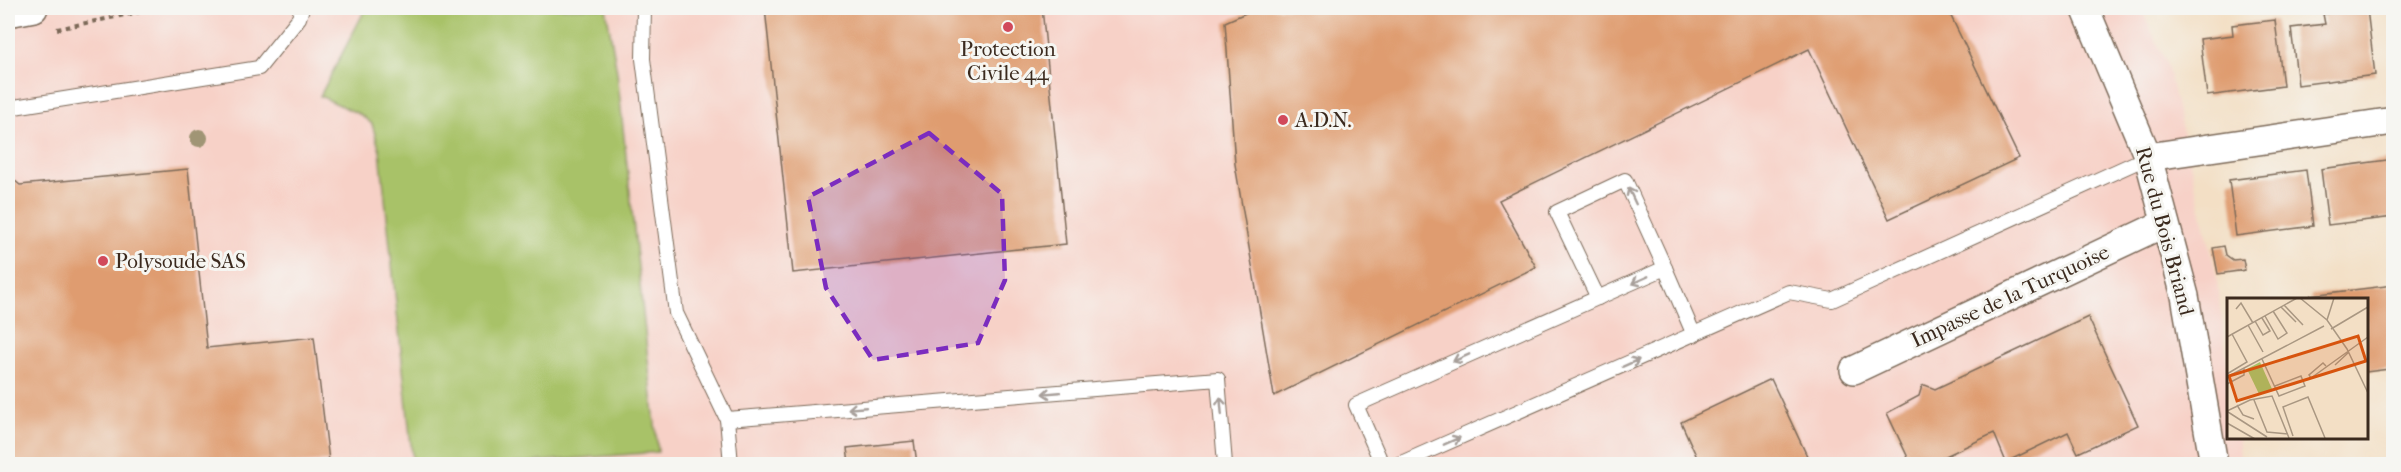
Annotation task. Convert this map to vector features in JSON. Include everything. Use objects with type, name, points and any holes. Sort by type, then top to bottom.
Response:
[{"type":"street","points":[[8,13],[34,8]]},
{"type":"street","name":"Rue du Bois Briand","points":[[2085,8],[2148,157],[2185,296],[2214,465]]},
{"type":"street","points":[[2148,157],[2394,121]]},
{"type":"street","name":"Impasse de la Turquoise","points":[[1854,370],[2165,223]]},
{"type":"lane","points":[[8,108],[259,68],[298,18],[302,8]]},
{"type":"lane","points":[[644,8],[643,59],[676,313],[727,419],[731,465]]},
{"type":"lane","points":[[1399,465],[1789,292],[1832,300],[2148,157]]},
{"type":"lane","points":[[1598,298],[1557,212],[1624,180],[1694,335]]},
{"type":"lane","points":[[1382,465],[1356,405],[1665,268]]},
{"type":"lane","points":[[727,419],[1218,379],[1225,465]]},
{"type":"path","points":[[54,29],[159,8]]},
{"type":"highlighted area","points":[[929,133],[1002,194],[1005,280],[978,343],[873,360],[826,288],[808,197]]},
{"type":"shaded area","points":[[8,8],[2141,8],[2167,65],[2216,273],[2227,362],[2227,439],[2238,439],[2241,464],[8,464]]},
{"type":"green space","points":[[366,8],[606,8],[617,72],[658,452],[507,464],[413,464],[380,151],[372,124],[361,115],[320,96]]},
{"type":"building","points":[[765,8],[1042,8],[1066,244],[793,273]]},
{"type":"building","points":[[1257,8],[1947,8],[2019,158],[1889,219],[1809,49],[1499,200],[1536,267],[1274,396],[1235,164],[1225,22]]},
{"type":"building","points":[[2367,9],[2375,75],[2298,85],[2291,28],[2325,24],[2323,14]]},
{"type":"building","points":[[2275,20],[2283,86],[2207,96],[2200,39],[2233,35],[2232,25]]},
{"type":"building","points":[[2394,159],[2394,217],[2328,225],[2321,169]]},
{"type":"building","name":"Polysoude SAS","points":[[188,169],[207,348],[314,337],[329,461],[292,464],[8,464],[8,175],[20,185]]},
{"type":"building","points":[[2306,170],[2313,226],[2236,236],[2229,180]]},
{"type":"building","points":[[2224,246],[2226,255],[2233,260],[2243,259],[2245,270],[2218,274],[2213,248]]},
{"type":"building","points":[[2394,285],[2394,356],[2389,357],[2389,369],[2368,372],[2368,298],[2311,298],[2311,295]]},
{"type":"building","points":[[2088,317],[2138,425],[2078,453],[2068,432],[2006,462],[1994,433],[1929,464],[1911,464],[1887,413],[1919,396],[1922,386],[1935,389]]},
{"type":"building","points":[[1771,379],[1807,456],[1789,464],[1700,464],[1681,422]]},
{"type":"building","points":[[914,441],[917,464],[849,464],[847,448]]},
{"type":"place","name":"Protection Civile 44","points":[[1008,27]]},
{"type":"place","name":"A.D.N.","points":[[1283,120]]},
{"type":"place","name":"Polysoude SAS","points":[[103,261]]}]
